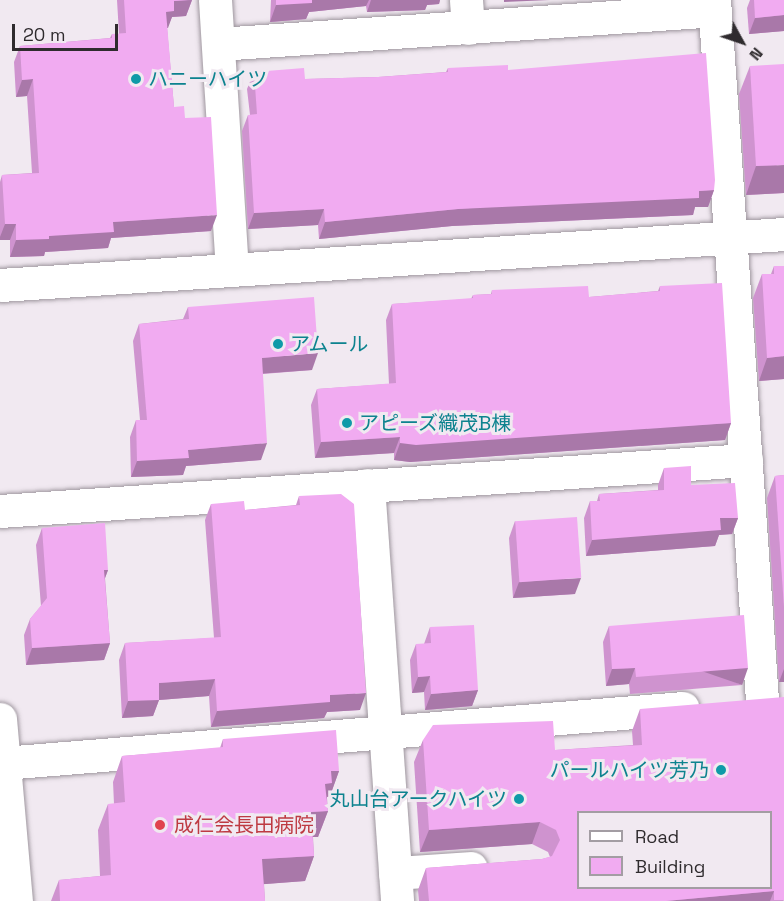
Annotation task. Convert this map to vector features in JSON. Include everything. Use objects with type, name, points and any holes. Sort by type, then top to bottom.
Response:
[{"type":"street","points":[[215,0],[232,268]]},
{"type":"street","points":[[3,763],[773,700],[746,460],[714,5],[467,14],[218,44]]},
{"type":"street","points":[[0,285],[232,268],[784,234]]},
{"type":"street","points":[[0,511],[746,460]]},
{"type":"street","points":[[368,485],[396,887],[499,866]]},
{"type":"street","points":[[0,719],[16,901]]},
{"type":"building","points":[[124,0],[188,0],[174,1],[174,11],[166,12],[174,107],[184,106],[185,118],[211,117],[217,215],[113,222],[114,232],[16,240],[16,224],[5,224],[2,175],[39,173],[33,79],[22,80],[20,46],[112,38],[112,34],[126,33]]},
{"type":"building","points":[[276,0],[312,0],[312,3],[276,5]]},
{"type":"building","points":[[754,0],[784,0],[784,15],[755,18]]},
{"type":"building","points":[[706,53],[715,180],[714,190],[699,191],[699,198],[458,209],[325,222],[324,209],[254,213],[248,115],[257,114],[254,72],[304,68],[305,79],[378,77],[448,72],[448,68],[508,65],[508,70]]},
{"type":"building","points":[[784,64],[784,165],[756,166],[750,66]]},
{"type":"building","points":[[774,266],[784,266],[784,356],[767,358],[762,274],[774,274]]},
{"type":"building","points":[[722,283],[731,423],[416,445],[400,443],[400,437],[321,442],[317,389],[396,383],[392,304],[473,298],[473,295],[492,294],[492,290],[588,286],[589,297],[660,291],[660,286]]},
{"type":"building","points":[[314,297],[318,353],[262,358],[267,443],[188,450],[189,458],[137,461],[136,420],[147,420],[139,324],[189,319],[188,307]]},
{"type":"building","points":[[691,466],[691,485],[735,483],[738,518],[720,518],[721,530],[592,540],[590,501],[600,501],[599,494],[664,490],[664,468]]},
{"type":"building","points":[[784,475],[784,607],[775,476]]},
{"type":"building","points":[[341,494],[354,504],[366,693],[330,695],[330,702],[217,711],[215,679],[159,683],[159,700],[128,701],[125,643],[221,637],[211,504],[244,501],[245,510],[300,505],[299,496]]},
{"type":"building","points":[[577,517],[581,578],[519,582],[515,521]]},
{"type":"building","points":[[105,523],[108,570],[104,570],[110,643],[32,648],[30,619],[47,598],[42,528]]},
{"type":"building","points":[[744,615],[748,668],[636,677],[635,668],[612,669],[609,626]]},
{"type":"building","points":[[474,625],[478,690],[431,694],[430,676],[418,677],[416,644],[431,643],[430,627]]},
{"type":"building","points":[[784,697],[784,900],[774,900],[774,891],[666,901],[429,901],[426,868],[542,859],[552,856],[560,840],[556,830],[540,822],[429,830],[423,740],[433,725],[553,721],[555,750],[642,745],[640,709]]},
{"type":"building","points":[[336,730],[339,771],[331,771],[332,783],[325,784],[328,811],[311,812],[314,856],[262,859],[265,901],[60,901],[59,880],[111,875],[108,804],[125,802],[122,756],[223,747],[223,739]]},
{"type":"place","name":"ハニーハイツ","points":[[136,79]]},
{"type":"place","name":"アムール","points":[[278,344]]},
{"type":"place","name":"アピーズ織茂B棟","points":[[347,423]]},
{"type":"place","name":"パールハイツ芳乃","points":[[721,770]]},
{"type":"place","name":"丸山台アークハイツ","points":[[519,799]]},
{"type":"place","name":"成仁会長田病院","points":[[160,825]]}]
